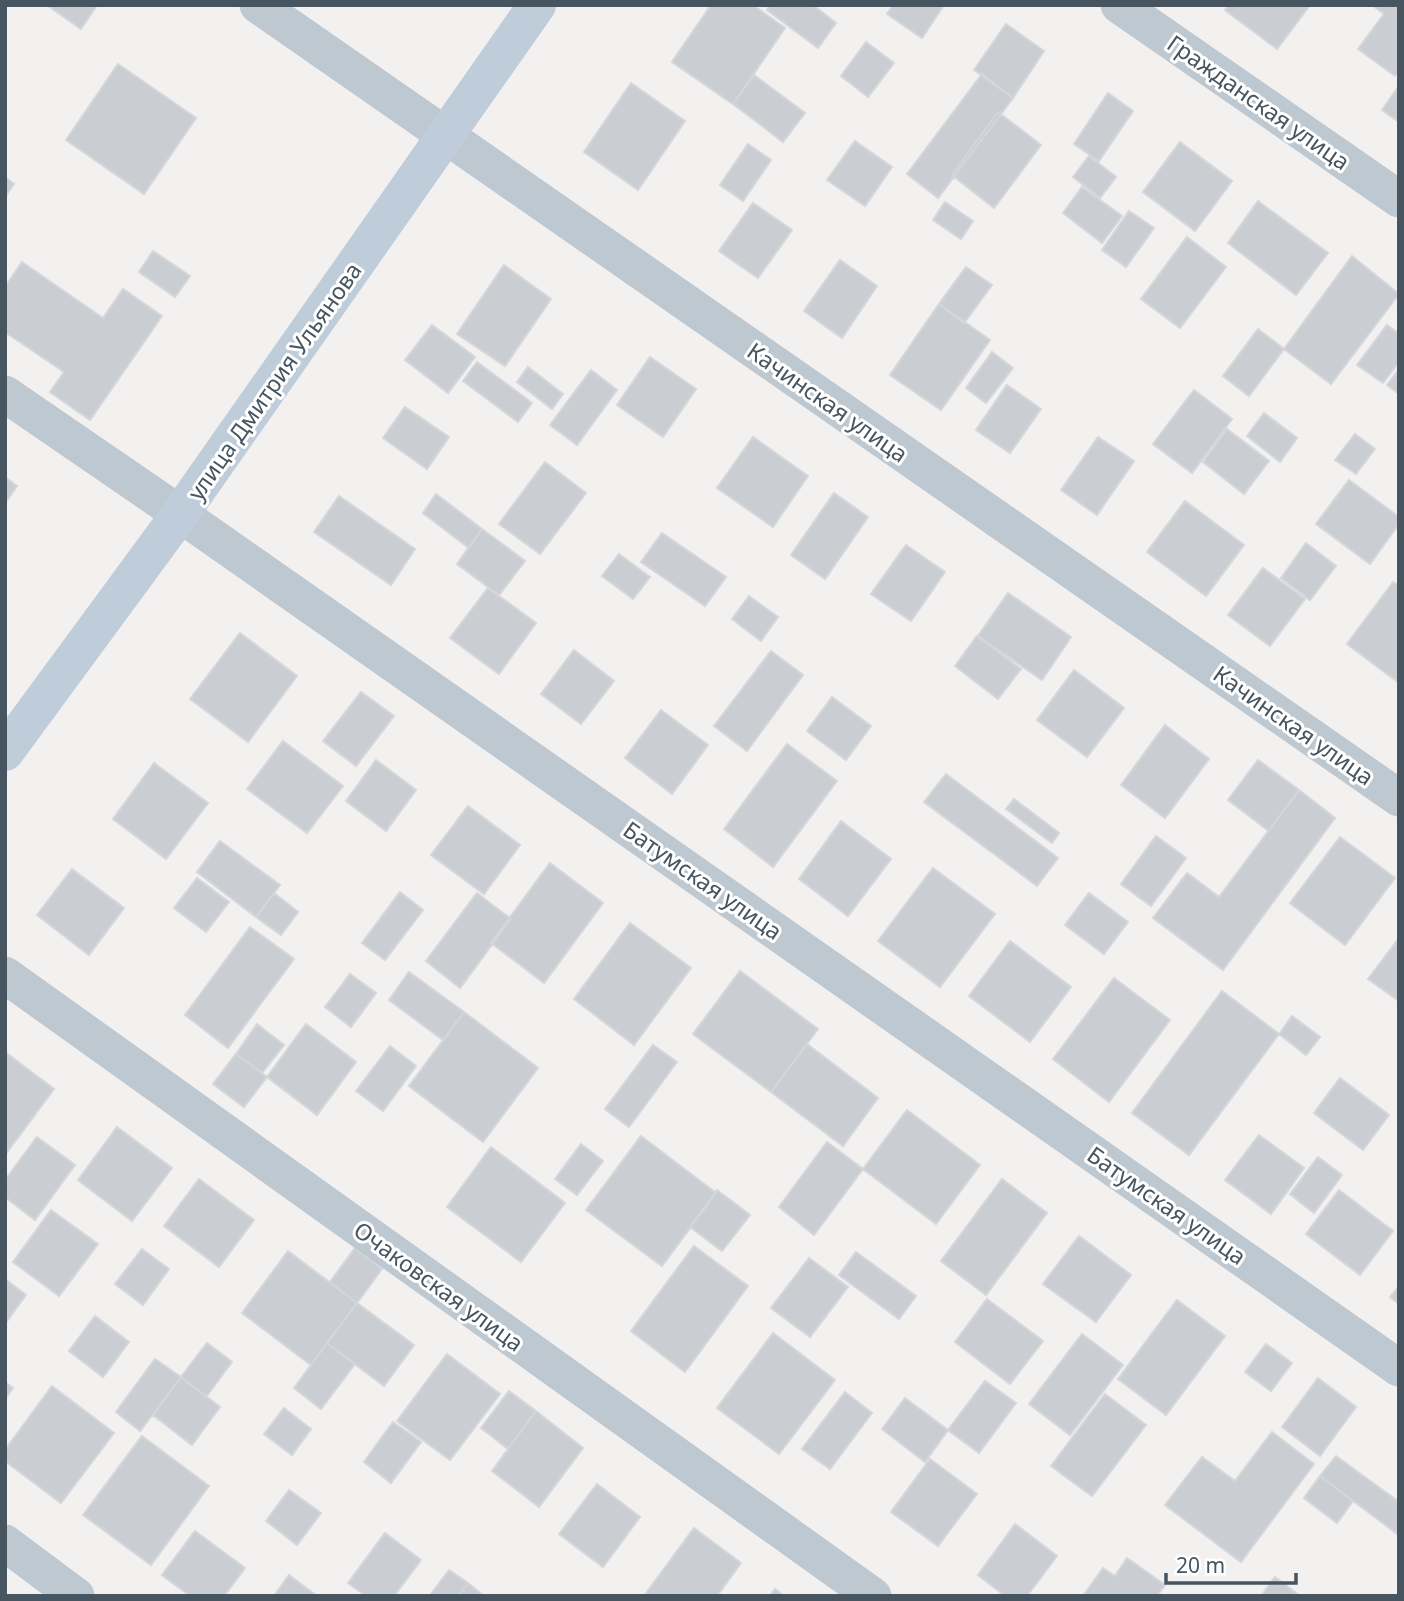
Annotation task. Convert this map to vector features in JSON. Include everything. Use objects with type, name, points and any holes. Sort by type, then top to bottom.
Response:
[{"type":"main road","name":"улица Дмитрия Ульянова","points":[[5,752],[180,514],[537,5]]},
{"type":"street","name":"Качинская улица","points":[[258,5],[1399,798]]},
{"type":"street","name":"Гражданская улица","points":[[1119,5],[1399,199]]},
{"type":"street","name":"Батумская улица","points":[[5,394],[1399,1368]]},
{"type":"street","name":"Очаковская улица","points":[[5,975],[873,1596]]},
{"type":"street","points":[[5,1543],[76,1596]]},
{"type":"building","points":[[47,5],[97,5],[81,29]]},
{"type":"building","points":[[711,5],[753,5],[785,28],[733,104],[672,62]]},
{"type":"building","points":[[770,5],[813,5],[836,23],[818,48],[767,10]]},
{"type":"building","points":[[893,5],[944,5],[922,38],[887,14]]},
{"type":"building","points":[[1229,5],[1310,5],[1277,49],[1225,10]]},
{"type":"building","points":[[1372,5],[1399,5],[1399,71],[1395,76],[1358,49],[1384,14]]},
{"type":"building","points":[[1006,24],[1044,51],[1013,98],[974,70]]},
{"type":"building","points":[[866,42],[894,63],[868,97],[841,76]]},
{"type":"building","points":[[118,64],[196,118],[144,194],[66,140]]},
{"type":"building","points":[[982,74],[1013,98],[938,198],[907,174]]},
{"type":"building","points":[[754,75],[805,113],[783,142],[733,104]]},
{"type":"building","points":[[631,83],[685,121],[638,190],[584,152]]},
{"type":"building","points":[[1399,86],[1399,122],[1382,110]]},
{"type":"building","points":[[1108,93],[1133,111],[1099,161],[1074,144]]},
{"type":"building","points":[[998,112],[1041,145],[994,208],[952,175]]},
{"type":"building","points":[[855,141],[892,167],[865,206],[827,180]]},
{"type":"building","points":[[1180,142],[1232,181],[1195,231],[1143,192]]},
{"type":"building","points":[[748,144],[771,160],[743,201],[720,185]]},
{"type":"building","points":[[1089,156],[1116,177],[1100,198],[1073,177]]},
{"type":"building","points":[[5,177],[14,184],[5,197]]},
{"type":"building","points":[[1082,187],[1122,216],[1102,243],[1063,213]]},
{"type":"building","points":[[1258,201],[1328,253],[1296,295],[1228,243]]},
{"type":"building","points":[[945,202],[973,221],[961,239],[933,220]]},
{"type":"building","points":[[753,203],[792,230],[758,278],[719,251]]},
{"type":"building","points":[[1129,211],[1154,228],[1126,267],[1102,250]]},
{"type":"building","points":[[1187,237],[1226,267],[1180,328],[1141,299]]},
{"type":"building","points":[[153,251],[190,276],[175,297],[139,272]]},
{"type":"building","points":[[1352,256],[1399,294],[1331,384],[1284,349]]},
{"type":"building","points":[[840,260],[877,286],[842,338],[804,311]]},
{"type":"building","points":[[22,262],[103,318],[123,289],[162,316],[90,420],[50,392],[64,372],[5,332],[5,287]]},
{"type":"building","points":[[504,265],[551,299],[505,366],[457,334]]},
{"type":"building","points":[[966,267],[992,285],[964,323],[939,304]]},
{"type":"building","points":[[939,304],[990,340],[941,410],[890,375]]},
{"type":"building","points":[[432,325],[475,357],[448,393],[405,360]]},
{"type":"building","points":[[1387,325],[1399,334],[1399,362],[1383,383],[1357,365]]},
{"type":"building","points":[[1258,329],[1284,349],[1249,396],[1223,376]]},
{"type":"building","points":[[992,352],[1013,368],[986,403],[966,388]]},
{"type":"building","points":[[650,357],[696,389],[663,437],[617,405]]},
{"type":"building","points":[[477,362],[532,403],[518,422],[463,381]]},
{"type":"building","points":[[528,367],[563,394],[552,409],[517,382]]},
{"type":"building","points":[[1399,369],[1399,394],[1387,385]]},
{"type":"building","points":[[591,370],[617,390],[577,445],[550,425]]},
{"type":"building","points":[[1007,385],[1041,409],[1010,453],[976,430]]},
{"type":"building","points":[[1194,390],[1232,419],[1192,473],[1153,444]]},
{"type":"building","points":[[405,407],[449,437],[427,469],[383,438]]},
{"type":"building","points":[[1264,413],[1297,438],[1280,462],[1247,436]]},
{"type":"building","points":[[1227,429],[1269,461],[1244,494],[1203,462]]},
{"type":"building","points":[[1355,434],[1375,449],[1356,474],[1335,460]]},
{"type":"building","points":[[753,437],[808,476],[773,527],[717,488]]},
{"type":"building","points":[[1098,437],[1134,461],[1097,515],[1061,490]]},
{"type":"building","points":[[545,462],[586,493],[540,554],[499,524]]},
{"type":"building","points":[[5,477],[17,486],[5,503]]},
{"type":"building","points":[[1349,480],[1399,517],[1399,524],[1370,564],[1316,524]]},
{"type":"building","points":[[834,493],[868,517],[825,579],[791,555]]},
{"type":"building","points":[[436,494],[482,529],[469,548],[423,513]]},
{"type":"building","points":[[339,496],[415,549],[391,585],[314,532]]},
{"type":"building","points":[[1185,501],[1244,545],[1206,596],[1147,552]]},
{"type":"building","points":[[482,529],[525,561],[499,595],[457,564]]},
{"type":"building","points":[[662,533],[726,577],[705,606],[641,562]]},
{"type":"building","points":[[1306,543],[1336,566],[1310,600],[1281,578]]},
{"type":"building","points":[[906,545],[945,572],[911,621],[871,594]]},
{"type":"building","points":[[619,554],[650,577],[633,599],[602,576]]},
{"type":"building","points":[[1263,568],[1305,599],[1270,646],[1228,615]]},
{"type":"building","points":[[1393,582],[1399,586],[1399,683],[1347,644]]},
{"type":"building","points":[[488,588],[536,623],[499,674],[450,638]]},
{"type":"building","points":[[1008,593],[1071,637],[1042,680],[978,636]]},
{"type":"building","points":[[749,596],[778,617],[761,641],[732,619]]},
{"type":"building","points":[[240,633],[297,676],[248,742],[190,699]]},
{"type":"building","points":[[977,636],[1021,669],[998,699],[955,666]]},
{"type":"building","points":[[574,650],[614,681],[581,724],[541,694]]},
{"type":"building","points":[[771,651],[803,675],[747,751],[714,726]]},
{"type":"building","points":[[1074,670],[1124,708],[1087,757],[1037,720]]},
{"type":"building","points":[[361,692],[394,716],[356,766],[323,741]]},
{"type":"building","points":[[832,697],[871,726],[846,760],[807,731]]},
{"type":"building","points":[[661,710],[708,745],[672,794],[625,758]]},
{"type":"building","points":[[1165,725],[1209,759],[1165,818],[1121,785]]},
{"type":"building","points":[[283,741],[343,786],[307,833],[247,789]]},
{"type":"building","points":[[787,744],[837,781],[773,867],[724,829]]},
{"type":"building","points":[[376,760],[416,790],[386,831],[346,801]]},
{"type":"building","points":[[1258,760],[1299,790],[1269,831],[1228,800]]},
{"type":"building","points":[[154,763],[208,803],[166,859],[113,819]]},
{"type":"building","points":[[946,774],[1058,858],[1037,886],[924,802]]},
{"type":"building","points":[[1299,790],[1335,818],[1223,970],[1153,918],[1187,873],[1219,897]]},
{"type":"building","points":[[1014,799],[1059,833],[1052,843],[1006,809]]},
{"type":"building","points":[[468,806],[520,845],[484,894],[431,855]]},
{"type":"building","points":[[841,821],[891,859],[848,916],[799,879]]},
{"type":"building","points":[[1156,836],[1186,858],[1151,906],[1121,884]]},
{"type":"building","points":[[1340,837],[1395,878],[1345,945],[1290,903]]},
{"type":"building","points":[[220,841],[280,885],[256,917],[197,872]]},
{"type":"building","points":[[550,863],[603,903],[544,983],[491,943]]},
{"type":"building","points":[[933,868],[995,914],[940,987],[878,941]]},
{"type":"building","points":[[72,869],[124,908],[89,955],[37,915]]},
{"type":"building","points":[[197,878],[229,902],[206,932],[174,908]]},
{"type":"building","points":[[400,892],[423,910],[385,960],[362,943]]},
{"type":"building","points":[[274,893],[298,912],[281,935],[256,917]]},
{"type":"building","points":[[477,893],[511,919],[460,988],[426,961]]},
{"type":"building","points":[[1089,893],[1128,922],[1104,954],[1065,925]]},
{"type":"building","points":[[630,923],[691,968],[634,1045],[574,999]]},
{"type":"building","points":[[250,927],[294,959],[228,1048],[185,1015]]},
{"type":"building","points":[[1399,938],[1399,1001],[1368,979]]},
{"type":"building","points":[[1010,941],[1071,987],[1030,1042],[969,996]]},
{"type":"building","points":[[740,971],[818,1029],[771,1092],[693,1034]]},
{"type":"building","points":[[409,972],[464,1012],[443,1040],[389,1000]]},
{"type":"building","points":[[350,974],[376,993],[351,1027],[325,1007]]},
{"type":"building","points":[[1114,978],[1170,1020],[1109,1102],[1053,1059]]},
{"type":"building","points":[[1222,991],[1279,1034],[1189,1155],[1132,1113]]},
{"type":"building","points":[[464,1012],[538,1068],[483,1142],[409,1086]]},
{"type":"building","points":[[1292,1016],[1320,1037],[1306,1055],[1279,1034]]},
{"type":"building","points":[[257,1024],[284,1045],[262,1073],[236,1054]]},
{"type":"building","points":[[306,1024],[356,1062],[317,1115],[267,1077]]},
{"type":"building","points":[[807,1044],[878,1098],[843,1146],[771,1092]]},
{"type":"building","points":[[653,1045],[677,1062],[629,1127],[605,1109]]},
{"type":"building","points":[[390,1046],[416,1066],[383,1111],[356,1091]]},
{"type":"building","points":[[5,1052],[54,1089],[5,1155]]},
{"type":"building","points":[[236,1054],[267,1077],[244,1107],[213,1084]]},
{"type":"building","points":[[1340,1078],[1389,1115],[1363,1150],[1314,1113]]},
{"type":"building","points":[[907,1110],[980,1165],[936,1224],[863,1169]]},
{"type":"building","points":[[117,1127],[172,1168],[132,1221],[78,1180]]},
{"type":"building","points":[[1259,1135],[1304,1168],[1271,1214],[1225,1180]]},
{"type":"building","points":[[641,1136],[716,1193],[662,1266],[586,1210]]},
{"type":"building","points":[[37,1137],[75,1165],[35,1220],[5,1197],[5,1180]]},
{"type":"building","points":[[827,1142],[863,1169],[814,1235],[779,1207]]},
{"type":"building","points":[[581,1144],[603,1161],[577,1195],[555,1179]]},
{"type":"building","points":[[491,1147],[565,1203],[521,1262],[447,1207]]},
{"type":"building","points":[[1318,1157],[1342,1175],[1314,1213],[1290,1194]]},
{"type":"building","points":[[199,1179],[254,1220],[219,1267],[164,1226]]},
{"type":"building","points":[[1002,1179],[1047,1213],[986,1295],[941,1261]]},
{"type":"building","points":[[717,1190],[750,1215],[722,1251],[690,1227]]},
{"type":"building","points":[[1339,1190],[1393,1231],[1360,1275],[1306,1234]]},
{"type":"building","points":[[51,1210],[98,1244],[59,1296],[13,1262]]},
{"type":"building","points":[[1079,1236],[1131,1275],[1096,1322],[1043,1284]]},
{"type":"building","points":[[694,1246],[748,1286],[685,1372],[631,1331]]},
{"type":"building","points":[[355,1248],[382,1269],[357,1303],[330,1282]]},
{"type":"building","points":[[142,1249],[169,1269],[143,1305],[115,1284]]},
{"type":"building","points":[[288,1251],[357,1303],[311,1365],[242,1313]]},
{"type":"building","points":[[856,1252],[916,1296],[899,1319],[839,1275]]},
{"type":"building","points":[[809,1258],[848,1287],[810,1337],[771,1308]]},
{"type":"building","points":[[5,1279],[26,1295],[5,1324]]},
{"type":"building","points":[[1399,1286],[1399,1304],[1390,1297]]},
{"type":"building","points":[[987,1299],[1043,1341],[1010,1384],[955,1342]]},
{"type":"building","points":[[1177,1300],[1225,1336],[1166,1415],[1118,1379]]},
{"type":"building","points":[[357,1303],[414,1345],[384,1386],[327,1343]]},
{"type":"building","points":[[95,1316],[129,1342],[103,1377],[69,1351]]},
{"type":"building","points":[[773,1333],[835,1380],[779,1454],[717,1408]]},
{"type":"building","points":[[1082,1334],[1123,1365],[1070,1435],[1029,1404]]},
{"type":"building","points":[[207,1343],[232,1362],[206,1397],[181,1377]]},
{"type":"building","points":[[327,1343],[355,1364],[321,1409],[294,1388]]},
{"type":"building","points":[[1266,1344],[1292,1363],[1271,1391],[1245,1372]]},
{"type":"building","points":[[447,1354],[500,1394],[450,1460],[397,1421]]},
{"type":"building","points":[[155,1359],[181,1377],[140,1431],[116,1412]]},
{"type":"building","points":[[181,1377],[220,1407],[192,1445],[153,1415]]},
{"type":"building","points":[[1318,1378],[1356,1407],[1320,1456],[1282,1427]]},
{"type":"building","points":[[985,1381],[1016,1403],[979,1453],[948,1430]]},
{"type":"building","points":[[5,1382],[13,1388],[5,1399]]},
{"type":"building","points":[[52,1386],[114,1433],[61,1503],[5,1461],[5,1450]]},
{"type":"building","points":[[509,1391],[536,1411],[508,1449],[481,1428]]},
{"type":"building","points":[[845,1392],[872,1413],[830,1469],[802,1449]]},
{"type":"building","points":[[1105,1394],[1146,1425],[1092,1496],[1051,1466]]},
{"type":"building","points":[[905,1398],[948,1430],[925,1462],[882,1429]]},
{"type":"building","points":[[284,1408],[311,1429],[292,1455],[264,1434]]},
{"type":"building","points":[[536,1411],[583,1448],[539,1507],[492,1471]]},
{"type":"building","points":[[393,1422],[421,1442],[391,1483],[364,1462]]},
{"type":"building","points":[[1272,1432],[1314,1464],[1241,1562],[1165,1505],[1202,1457],[1235,1481]]},
{"type":"building","points":[[142,1436],[209,1486],[151,1565],[83,1515]]},
{"type":"building","points":[[1336,1456],[1399,1502],[1399,1529],[1396,1533],[1320,1476]]},
{"type":"building","points":[[930,1459],[977,1494],[938,1546],[891,1512]]},
{"type":"building","points":[[1320,1476],[1353,1501],[1337,1523],[1304,1498]]},
{"type":"building","points":[[597,1484],[640,1517],[603,1567],[559,1534]]},
{"type":"building","points":[[289,1490],[321,1513],[297,1545],[266,1521]]},
{"type":"building","points":[[1015,1524],[1057,1556],[1027,1596],[1005,1596],[978,1575]]},
{"type":"building","points":[[694,1528],[741,1563],[717,1596],[644,1596]]},
{"type":"building","points":[[195,1531],[245,1568],[224,1596],[190,1596],[162,1575]]},
{"type":"building","points":[[385,1533],[421,1560],[394,1596],[366,1596],[348,1583]]},
{"type":"building","points":[[1127,1558],[1165,1585],[1157,1596],[1083,1596],[1103,1568],[1115,1576]]},
{"type":"building","points":[[449,1570],[468,1583],[458,1596],[433,1596],[431,1594]]},
{"type":"building","points":[[289,1575],[317,1596],[274,1596]]},
{"type":"building","points":[[1275,1577],[1300,1596],[1261,1596]]},
{"type":"building","points":[[468,1583],[484,1596],[459,1596]]},
{"type":"building","points":[[775,1589],[784,1596],[770,1596]]}]
